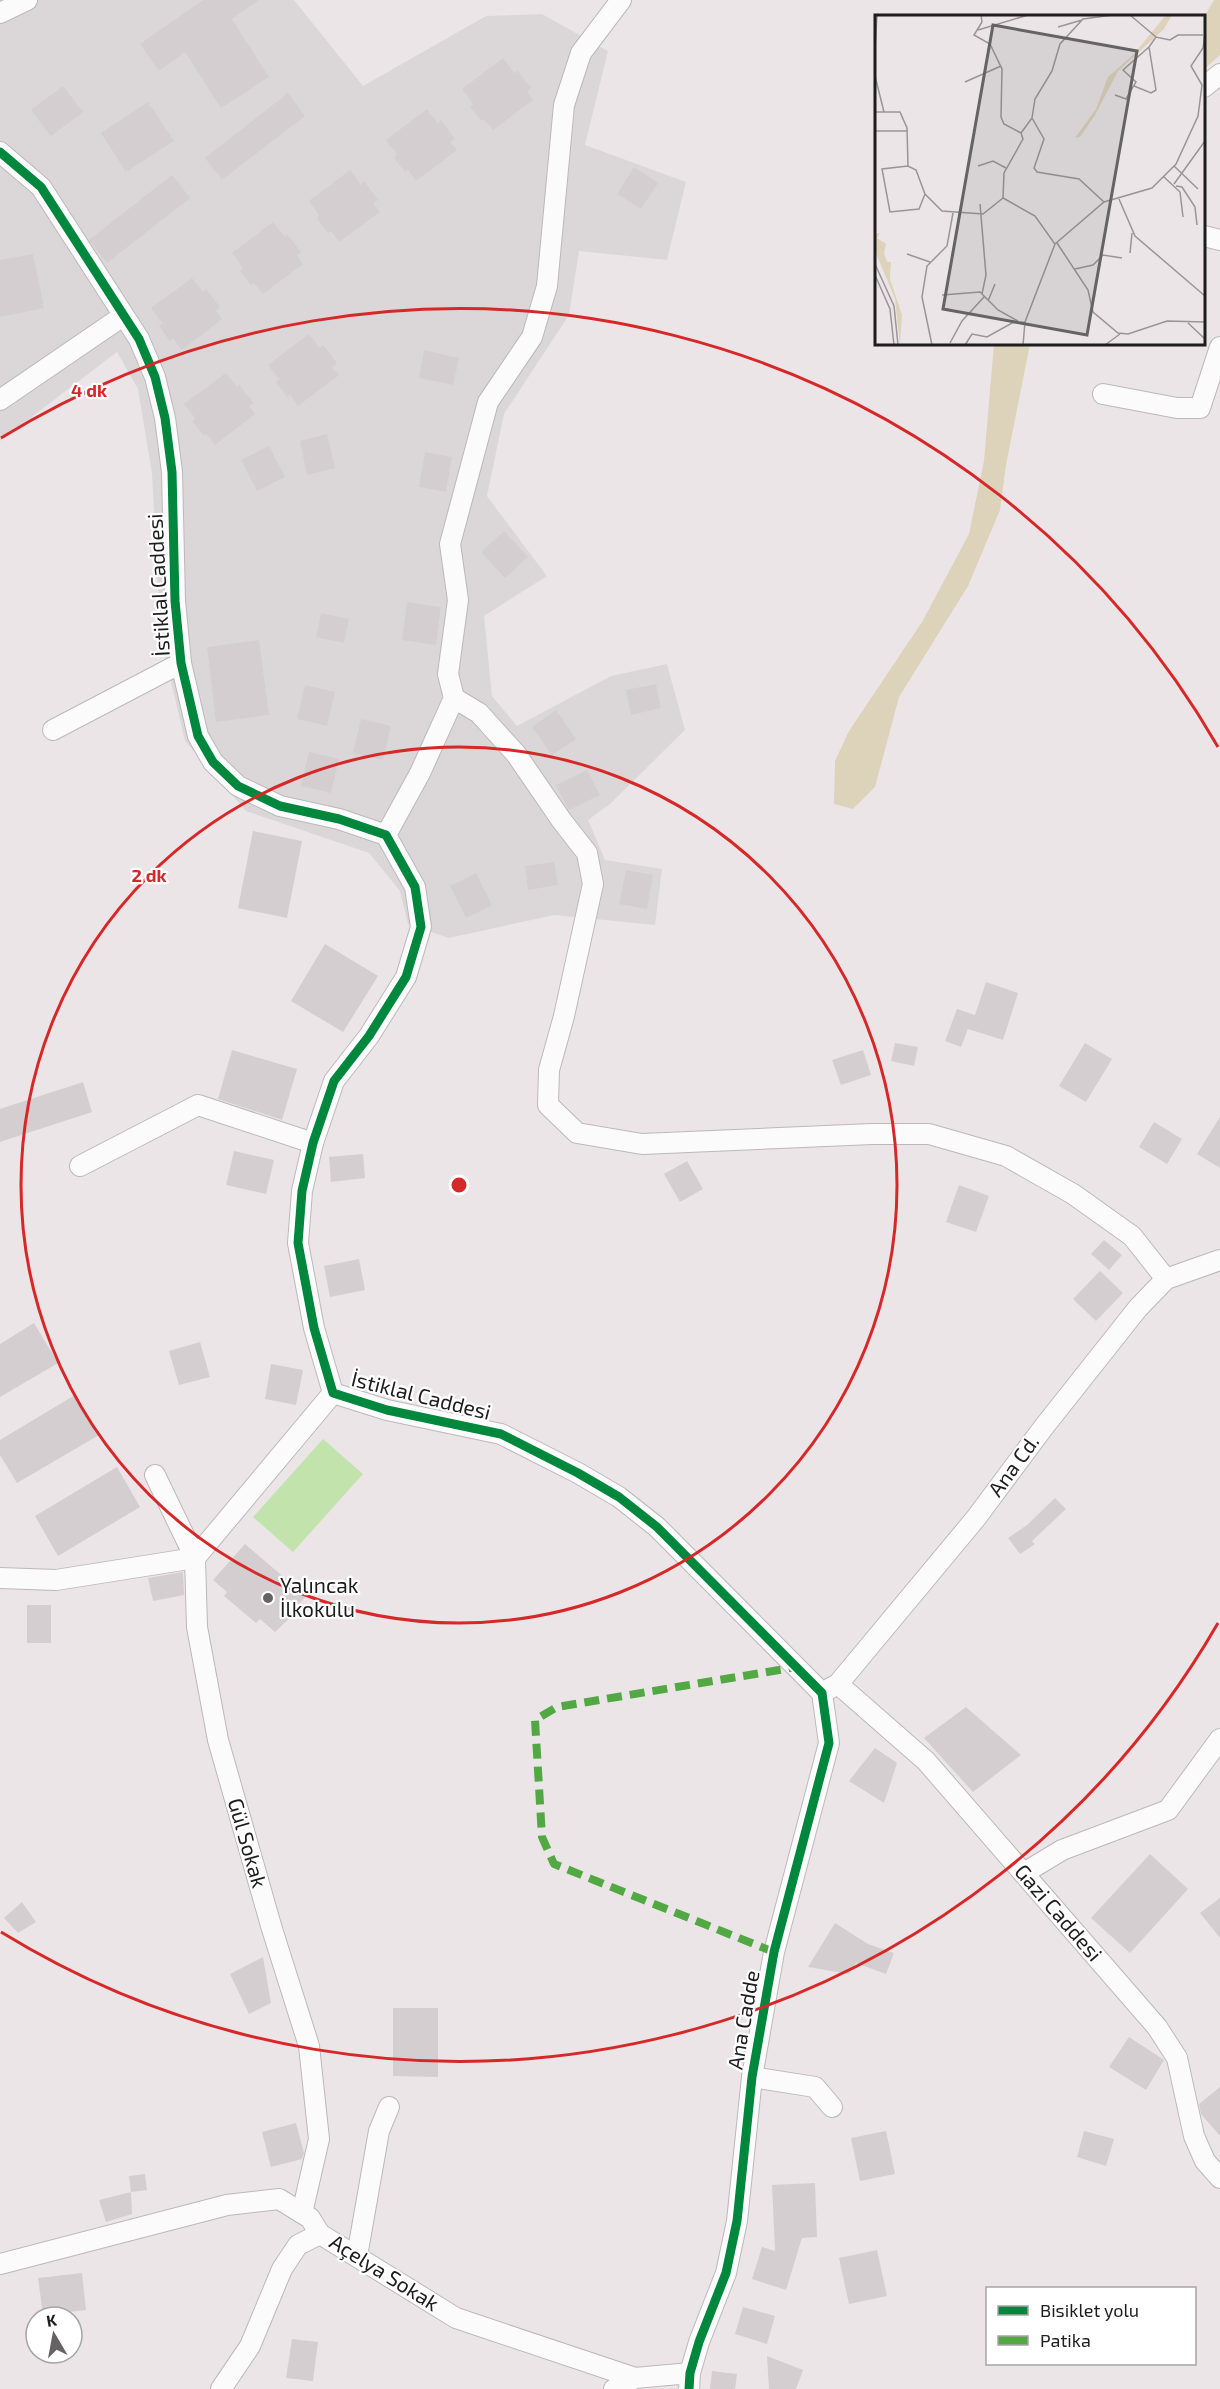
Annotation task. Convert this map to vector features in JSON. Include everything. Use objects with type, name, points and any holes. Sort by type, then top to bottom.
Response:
[{"type":"street","points":[[0,13],[27,0]]},
{"type":"street","points":[[386,835],[420,773],[454,698],[448,674],[458,600],[450,544],[488,402],[532,337],[548,286],[564,105],[581,53],[621,0]]},
{"type":"street","points":[[1205,85],[1220,74]]},
{"type":"street","name":"İstiklal Caddesi","points":[[0,152],[41,187],[139,339],[155,377],[165,418],[172,472],[175,601],[180,663],[198,736],[213,762],[238,786],[280,806],[339,819],[386,835],[415,887],[421,927],[406,976],[369,1036],[334,1081],[313,1143],[302,1191],[298,1243],[314,1328],[333,1393],[387,1410],[501,1434],[578,1473],[619,1497],[657,1527],[797,1667],[830,1688]]},
{"type":"street","points":[[1205,236],[1220,240]]},
{"type":"street","points":[[0,400],[123,316]]},
{"type":"street","points":[[1103,394],[1177,408],[1200,408],[1220,347]]},
{"type":"street","points":[[53,730],[180,663]]},
{"type":"street","points":[[454,698],[479,713],[516,754],[561,821],[587,853],[593,884],[564,1016],[549,1070],[548,1105],[577,1133],[642,1144],[872,1134],[929,1134],[1006,1156],[1073,1194],[1131,1236],[1166,1279]]},
{"type":"street","points":[[80,1166],[198,1105],[313,1143]]},
{"type":"street","name":"Ana Cd.","points":[[830,1688],[976,1518],[1043,1428],[1138,1308],[1166,1279],[1220,1260]]},
{"type":"street","points":[[0,1578],[56,1580],[195,1558],[333,1393]]},
{"type":"street","name":"Gül Sokak","points":[[155,1475],[195,1558],[197,1627],[218,1740],[272,1929],[309,2046],[319,2139],[302,2213]]},
{"type":"street","name":"Gazi Caddesi","points":[[830,1688],[926,1761],[1157,2027],[1177,2058],[1194,2136],[1205,2161],[1220,2178]]},
{"type":"street","name":"Ana Cadde","points":[[689,2381],[726,2273],[736,2221],[752,2077],[774,1952],[829,1743],[830,1688]]},
{"type":"street","points":[[1023,1873],[1062,1850],[1168,1810],[1220,1739]]},
{"type":"street","points":[[752,2077],[815,2087],[832,2107]]},
{"type":"street","points":[[357,2256],[379,2131],[389,2107]]},
{"type":"street","name":"Açelya Sokak","points":[[0,2264],[227,2205],[279,2199],[310,2218],[320,2234],[456,2318],[635,2378]]},
{"type":"street","points":[[222,2389],[250,2346],[282,2269],[298,2245],[320,2234]]},
{"type":"street","points":[[614,2389],[635,2378],[689,2381]]},
{"type":"shaded area","points":[[0,0],[294,0],[363,86],[486,16],[542,14],[608,51],[585,145],[686,182],[667,260],[579,251],[569,315],[504,414],[487,496],[547,576],[484,616],[492,696],[517,726],[611,676],[667,664],[685,730],[610,804],[588,820],[605,860],[662,869],[655,925],[554,915],[449,938],[408,924],[400,891],[369,853],[246,811],[185,741],[161,639],[152,474],[138,389],[117,352],[0,441]]},
{"type":"shaded area","points":[[1214,0],[1220,0],[1220,55],[1205,68],[1205,15]]},
{"type":"shaded area","points":[[994,345],[1030,345],[1006,465],[1000,510],[968,586],[899,697],[875,787],[853,809],[834,804],[835,761],[849,731],[922,622],[969,534],[984,461]]},
{"type":"green space","points":[[323,1439],[363,1474],[293,1552],[253,1517]]},
{"type":"building","points":[[203,0],[259,0],[232,19],[269,77],[221,108],[185,52],[159,71],[140,44]]},
{"type":"building","points":[[503,58],[514,73],[517,70],[531,88],[527,91],[533,100],[493,130],[484,119],[481,121],[470,107],[473,104],[462,89]]},
{"type":"building","points":[[63,86],[83,112],[51,136],[31,110]]},
{"type":"building","points":[[288,93],[305,116],[222,180],[205,158]]},
{"type":"building","points":[[148,102],[174,141],[126,172],[101,133]]},
{"type":"building","points":[[427,109],[438,124],[441,120],[455,139],[450,142],[457,150],[416,181],[408,170],[405,172],[394,158],[397,154],[386,140]]},
{"type":"building","points":[[634,167],[658,183],[641,209],[617,194]]},
{"type":"building","points":[[350,170],[361,185],[364,181],[378,200],[373,203],[380,212],[339,242],[331,231],[328,233],[317,219],[319,215],[309,201]]},
{"type":"building","points":[[172,175],[190,198],[107,263],[89,240]]},
{"type":"building","points":[[273,222],[285,237],[287,234],[301,252],[297,256],[303,264],[263,294],[254,283],[251,285],[240,271],[243,268],[232,253]]},
{"type":"building","points":[[33,254],[44,308],[0,317],[0,260]]},
{"type":"building","points":[[192,278],[203,292],[206,289],[220,307],[216,311],[222,319],[182,350],[173,338],[170,341],[159,326],[162,323],[151,308]]},
{"type":"building","points":[[309,334],[320,348],[323,345],[337,363],[332,367],[339,375],[298,406],[290,394],[287,397],[276,382],[279,379],[268,365]]},
{"type":"building","points":[[424,350],[459,358],[453,385],[419,378]]},
{"type":"building","points":[[226,373],[237,387],[239,384],[253,403],[249,406],[255,414],[215,445],[193,422],[195,418],[184,404]]},
{"type":"building","points":[[327,434],[335,468],[307,475],[300,441]]},
{"type":"building","points":[[269,446],[285,477],[257,491],[241,460]]},
{"type":"building","points":[[425,452],[452,457],[446,492],[419,487]]},
{"type":"building","points":[[504,531],[528,557],[505,578],[481,552]]},
{"type":"building","points":[[407,602],[441,607],[436,645],[402,640]]},
{"type":"building","points":[[321,613],[349,619],[344,643],[316,637]]},
{"type":"building","points":[[259,640],[269,715],[216,722],[207,647]]},
{"type":"building","points":[[656,684],[661,708],[631,715],[626,690]]},
{"type":"building","points":[[305,685],[335,692],[327,726],[297,719]]},
{"type":"building","points":[[556,710],[576,739],[552,755],[532,727]]},
{"type":"building","points":[[361,719],[391,726],[383,760],[353,753]]},
{"type":"building","points":[[309,752],[339,759],[331,793],[301,786]]},
{"type":"building","points":[[587,770],[600,795],[569,810],[556,785]]},
{"type":"building","points":[[253,831],[302,841],[287,918],[238,908]]},
{"type":"building","points":[[554,862],[558,885],[528,890],[525,866]]},
{"type":"building","points":[[626,870],[653,875],[647,909],[619,904]]},
{"type":"building","points":[[476,873],[492,905],[466,918],[450,886]]},
{"type":"building","points":[[325,944],[378,976],[343,1032],[291,1001]]},
{"type":"building","points":[[986,982],[1018,993],[1003,1040],[968,1029],[961,1047],[945,1041],[957,1009],[975,1015]]},
{"type":"building","points":[[895,1043],[918,1047],[914,1066],[891,1061]]},
{"type":"building","points":[[1085,1043],[1112,1059],[1086,1102],[1059,1086]]},
{"type":"building","points":[[232,1050],[297,1069],[282,1120],[218,1099]]},
{"type":"building","points":[[863,1050],[871,1075],[841,1085],[832,1060]]},
{"type":"building","points":[[83,1082],[92,1112],[0,1142],[0,1109]]},
{"type":"building","points":[[1220,1117],[1220,1168],[1197,1154]]},
{"type":"building","points":[[1154,1122],[1182,1139],[1167,1164],[1139,1147]]},
{"type":"building","points":[[234,1151],[274,1160],[266,1194],[226,1185]]},
{"type":"building","points":[[363,1154],[365,1178],[331,1182],[329,1157]]},
{"type":"building","points":[[687,1161],[703,1189],[680,1202],[664,1174]]},
{"type":"building","points":[[959,1185],[989,1196],[976,1232],[946,1222]]},
{"type":"building","points":[[1104,1240],[1122,1255],[1109,1270],[1091,1254]]},
{"type":"building","points":[[359,1259],[365,1290],[330,1297],[324,1266]]},
{"type":"building","points":[[1100,1271],[1123,1293],[1096,1321],[1073,1299]]},
{"type":"building","points":[[34,1323],[58,1363],[0,1397],[0,1344]]},
{"type":"building","points":[[200,1342],[210,1377],[179,1385],[169,1351]]},
{"type":"building","points":[[271,1364],[303,1370],[296,1405],[265,1399]]},
{"type":"building","points":[[75,1395],[99,1435],[17,1483],[0,1455],[0,1440]]},
{"type":"building","points":[[117,1467],[140,1507],[58,1556],[35,1516]]},
{"type":"building","points":[[1055,1498],[1066,1509],[1032,1541],[1035,1544],[1020,1554],[1008,1538],[1027,1525]]},
{"type":"building","points":[[245,1544],[306,1596],[294,1610],[296,1612],[275,1632],[260,1619],[256,1623],[224,1596],[227,1592],[213,1580]]},
{"type":"building","points":[[183,1572],[184,1595],[153,1601],[148,1578]]},
{"type":"building","points":[[27,1605],[51,1605],[51,1643],[27,1643]]},
{"type":"building","points":[[966,1707],[1021,1755],[973,1792],[924,1738]]},
{"type":"building","points":[[875,1748],[897,1763],[884,1803],[849,1781]]},
{"type":"building","points":[[1150,1854],[1188,1889],[1130,1953],[1091,1918]]},
{"type":"building","points":[[1220,1898],[1220,1938],[1200,1913]]},
{"type":"building","points":[[22,1902],[36,1922],[18,1933],[4,1918]]},
{"type":"building","points":[[835,1923],[868,1944],[894,1953],[886,1974],[856,1963],[849,1974],[808,1967]]},
{"type":"building","points":[[263,1957],[271,2003],[249,2014],[230,1974]]},
{"type":"building","points":[[393,2008],[438,2008],[438,2077],[393,2076]]},
{"type":"building","points":[[1129,2037],[1164,2060],[1146,2090],[1109,2067]]},
{"type":"building","points":[[1220,2087],[1220,2136],[1201,2114],[1199,2104]]},
{"type":"building","points":[[296,2123],[304,2153],[302,2159],[271,2167],[262,2132]]},
{"type":"building","points":[[886,2131],[895,2174],[860,2181],[851,2138]]},
{"type":"building","points":[[1084,2131],[1114,2139],[1106,2166],[1077,2157]]},
{"type":"building","points":[[145,2174],[147,2190],[131,2192],[129,2176]]},
{"type":"building","points":[[815,2183],[817,2237],[802,2238],[786,2290],[752,2279],[762,2247],[775,2251],[772,2185]]},
{"type":"building","points":[[131,2192],[132,2214],[106,2222],[99,2200]]},
{"type":"building","points":[[877,2250],[887,2296],[849,2304],[839,2258]]},
{"type":"building","points":[[82,2273],[86,2310],[84,2310],[84,2305],[42,2305],[38,2278]]},
{"type":"building","points":[[743,2307],[775,2316],[767,2344],[735,2334]]},
{"type":"building","points":[[292,2339],[318,2342],[313,2381],[286,2378]]},
{"type":"building","points":[[767,2356],[803,2370],[796,2389],[769,2389]]},
{"type":"building","points":[[712,2371],[737,2374],[735,2389],[710,2389]]},
{"type":"marked path","points":[[774,1952],[554,1864],[542,1837],[535,1720],[557,1707],[797,1667]]},
{"type":"cycle path","points":[[0,152],[41,187],[139,339],[155,377],[165,418],[172,472],[175,601],[181,663],[198,736],[213,762],[238,786],[280,806],[339,819],[386,835],[415,887],[421,927],[406,977],[369,1036],[334,1081],[313,1143],[302,1191],[298,1243],[314,1328],[333,1393],[387,1410],[501,1434],[578,1473],[619,1497],[657,1527],[822,1693],[829,1743],[774,1952],[752,2077],[737,2221],[726,2273],[699,2342],[690,2373],[689,2389]]},
{"type":"place","name":"Yalıncak İlkokulu","points":[[268,1598]]}]
